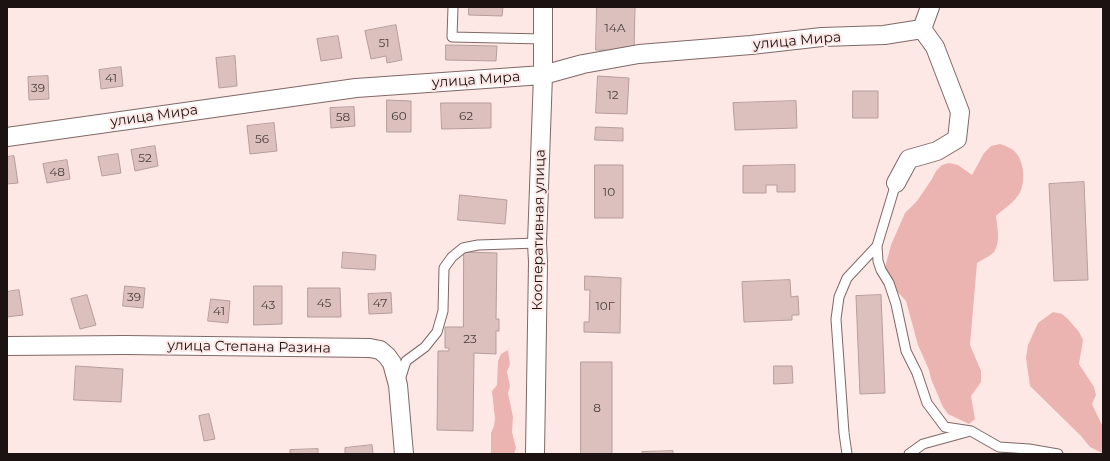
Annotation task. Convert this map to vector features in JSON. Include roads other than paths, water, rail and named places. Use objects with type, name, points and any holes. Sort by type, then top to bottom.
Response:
[{"type":"street","name":"Кооперативная улица","points":[[535,454],[537,244],[543,75],[543,7]]},
{"type":"street","points":[[896,183],[909,158],[937,151],[957,139],[960,112],[935,47],[922,28],[930,7]]},
{"type":"street","name":"улица Мира","points":[[7,137],[356,88],[543,75],[583,64],[639,54],[752,45],[822,37],[884,35],[922,28]]},
{"type":"street","name":"улица Степана Разина","points":[[7,346],[125,345],[370,348],[380,350],[392,363],[398,385],[404,454]]},
{"type":"lane","points":[[454,7],[452,37],[543,39]]},
{"type":"lane","points":[[896,183],[878,246],[878,261],[881,270],[890,283],[906,351],[917,373],[927,403],[945,427],[971,431],[999,447],[1029,449],[1058,454]]},
{"type":"lane","points":[[398,385],[406,361],[425,347],[437,332],[444,311],[444,268],[452,257],[463,248],[478,245],[537,244]]},
{"type":"lane","points":[[848,454],[844,433],[836,319],[839,297],[847,278],[878,246]]},
{"type":"lane","points":[[909,454],[923,444],[971,431]]}]
